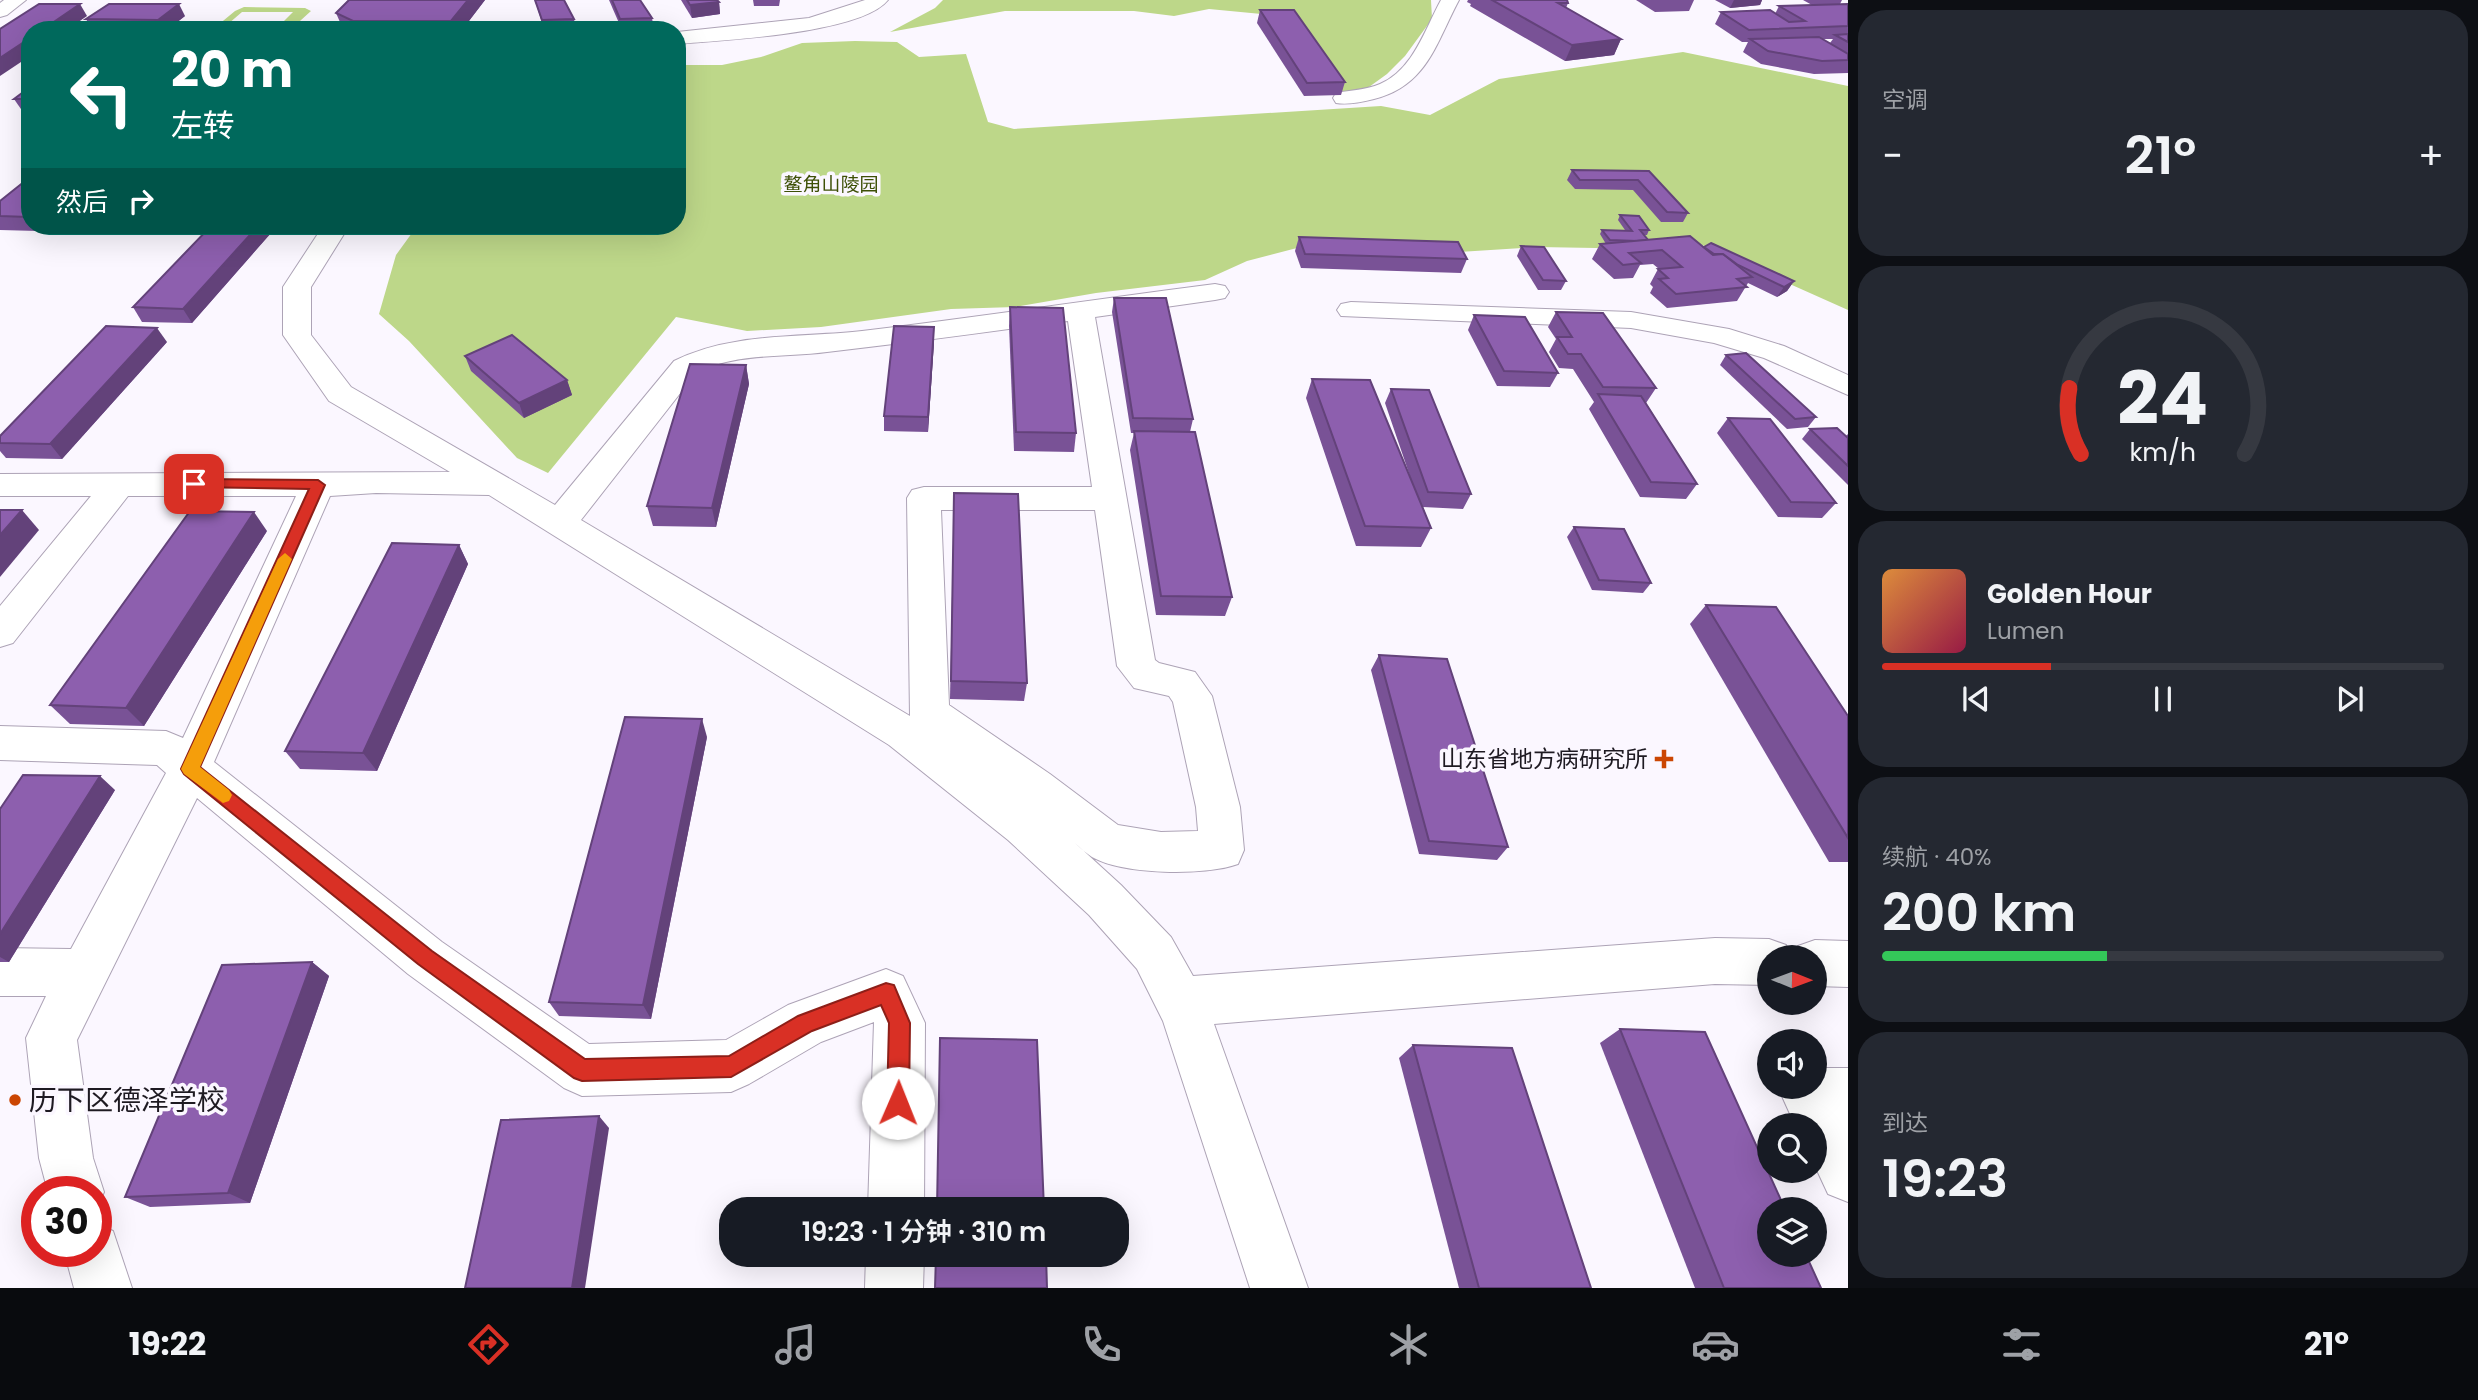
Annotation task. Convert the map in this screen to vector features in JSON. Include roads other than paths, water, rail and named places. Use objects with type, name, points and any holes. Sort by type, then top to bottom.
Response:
[{"type":"street","points":[[0,11],[17,0]]},
{"type":"street","points":[[686,37],[757,31],[830,19],[867,8],[879,0]]},
{"type":"street","points":[[1343,98],[1373,96],[1399,83],[1418,66],[1450,0]]},
{"type":"street","points":[[329,235],[297,287],[297,335],[340,394],[496,484],[904,733],[1024,826],[1105,900],[1154,953],[1180,1002],[1279,1288]]},
{"type":"street","points":[[559,524],[685,367],[699,359],[729,351],[822,345],[1215,292]]},
{"type":"street","points":[[1080,310],[1137,666],[1148,677],[1181,683],[1192,696],[1218,807],[1222,850],[1161,852],[1108,843],[929,713],[924,498],[1109,499]]},
{"type":"street","points":[[1351,310],[1624,320],[1657,324],[1719,335],[1774,352],[1848,386]]},
{"type":"street","points":[[0,485],[318,485],[376,482],[496,484]]},
{"type":"street","points":[[0,633],[119,484]]},
{"type":"street","points":[[71,1176],[66,1158],[51,1038],[190,769],[318,485]]},
{"type":"street","points":[[0,743],[166,748],[425,958],[582,1070],[731,1066],[806,1023],[886,993],[900,1023],[896,1197]]},
{"type":"street","points":[[1180,1002],[1715,961],[1757,962]]},
{"type":"street","points":[[1827,963],[1848,964]]},
{"type":"street","points":[[0,972],[84,973]]},
{"type":"street","points":[[1848,1094],[1807,1094],[1848,1174]]},
{"type":"street","points":[[97,1267],[103,1288]]},
{"type":"street","points":[[894,1288],[895,1267]]},
{"type":"place","name":"山东省地方病研究所","points":[[1664,759]]},
{"type":"place","name":"历下区德泽学校","points":[[15,1100]]},
{"type":"park label","name":"鳌角山陵园","points":[[831,184]]}]
